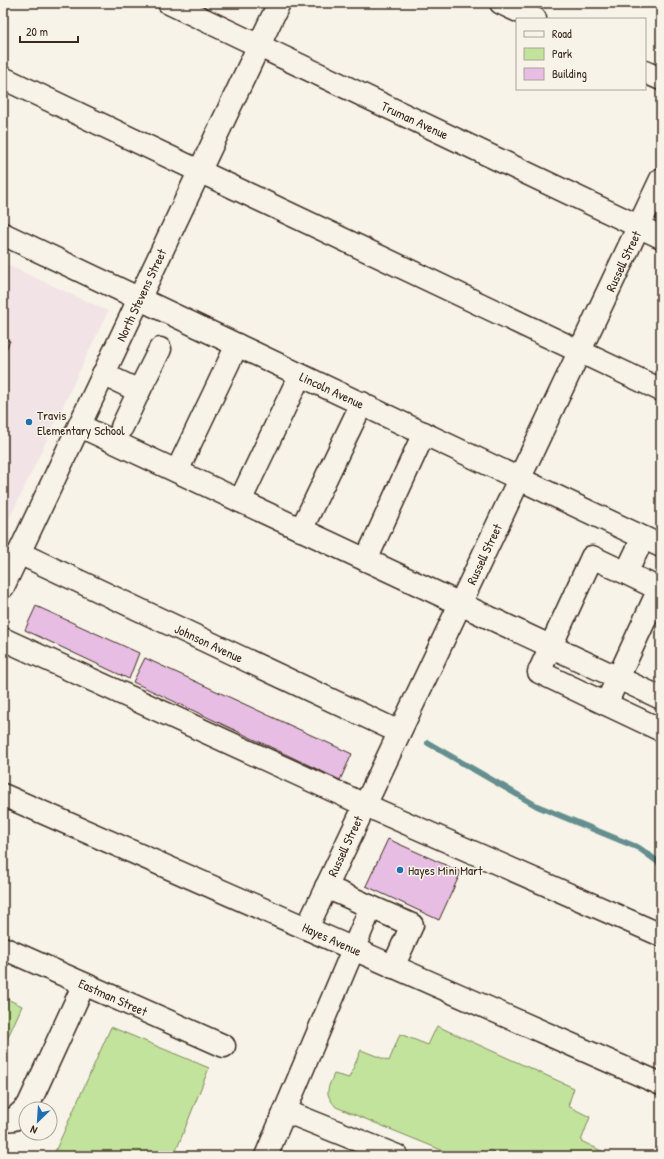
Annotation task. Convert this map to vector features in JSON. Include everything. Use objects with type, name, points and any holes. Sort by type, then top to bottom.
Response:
[{"type":"street","name":"Truman Avenue","points":[[169,3],[661,237]]},
{"type":"street","name":"North Stevens Street","points":[[3,588],[279,3]]},
{"type":"street","points":[[502,3],[533,18]]},
{"type":"street","points":[[646,72],[661,79]]},
{"type":"street","points":[[3,78],[661,390]]},
{"type":"street","name":"Russell Street","points":[[307,928],[661,179]]},
{"type":"street","name":"Lincoln Avenue","points":[[3,234],[520,478],[652,542]]},
{"type":"street","points":[[177,471],[237,345]]},
{"type":"street","points":[[122,427],[160,350]]},
{"type":"street","points":[[103,374],[139,391]]},
{"type":"street","points":[[240,501],[300,375]]},
{"type":"street","points":[[301,530],[362,404]]},
{"type":"street","points":[[80,426],[661,698]]},
{"type":"street","points":[[366,560],[424,433]]},
{"type":"street","points":[[626,573],[652,542]]},
{"type":"street","name":"Johnson Avenue","points":[[19,553],[399,732]]},
{"type":"street","points":[[606,704],[658,589],[592,556],[539,672],[606,704],[661,730]]},
{"type":"street","points":[[3,639],[365,805],[661,935]]},
{"type":"street","name":"Hayes Avenue","points":[[3,795],[661,1084]]},
{"type":"street","points":[[326,887],[412,925],[393,967]]},
{"type":"street","points":[[266,1156],[371,907]]},
{"type":"street","name":"Eastman Street","points":[[3,948],[224,1046]]},
{"type":"street","points":[[3,1120],[14,1119],[28,1106],[84,984]]},
{"type":"street","points":[[285,1111],[397,1156]]},
{"type":"shaded area","name":"Travis Elementary School","points":[[3,263],[108,311],[3,532]]},
{"type":"green space","points":[[3,997],[22,1006],[3,1048]]},
{"type":"green space","points":[[437,1026],[574,1088],[568,1106],[590,1117],[581,1141],[612,1156],[500,1156],[490,1150],[487,1156],[456,1156],[336,1107],[332,1102],[328,1095],[328,1088],[334,1074],[349,1078],[361,1050],[389,1061],[400,1034],[428,1045]]},
{"type":"green space","points":[[111,1027],[209,1068],[174,1156],[53,1156]]},
{"type":"building","points":[[3,338],[10,341],[3,355]]},
{"type":"building","points":[[36,606],[139,653],[129,679],[25,630]]},
{"type":"building","points":[[145,658],[352,754],[340,780],[133,682]]},
{"type":"building","points":[[388,839],[461,872],[439,920],[366,886]]},
{"type":"waterway","points":[[428,743],[537,806],[639,848],[661,864]]},
{"type":"place","name":"Travis Elementary School","points":[[29,422]]},
{"type":"place","name":"Hayes Mini Mart","points":[[400,870]]}]
